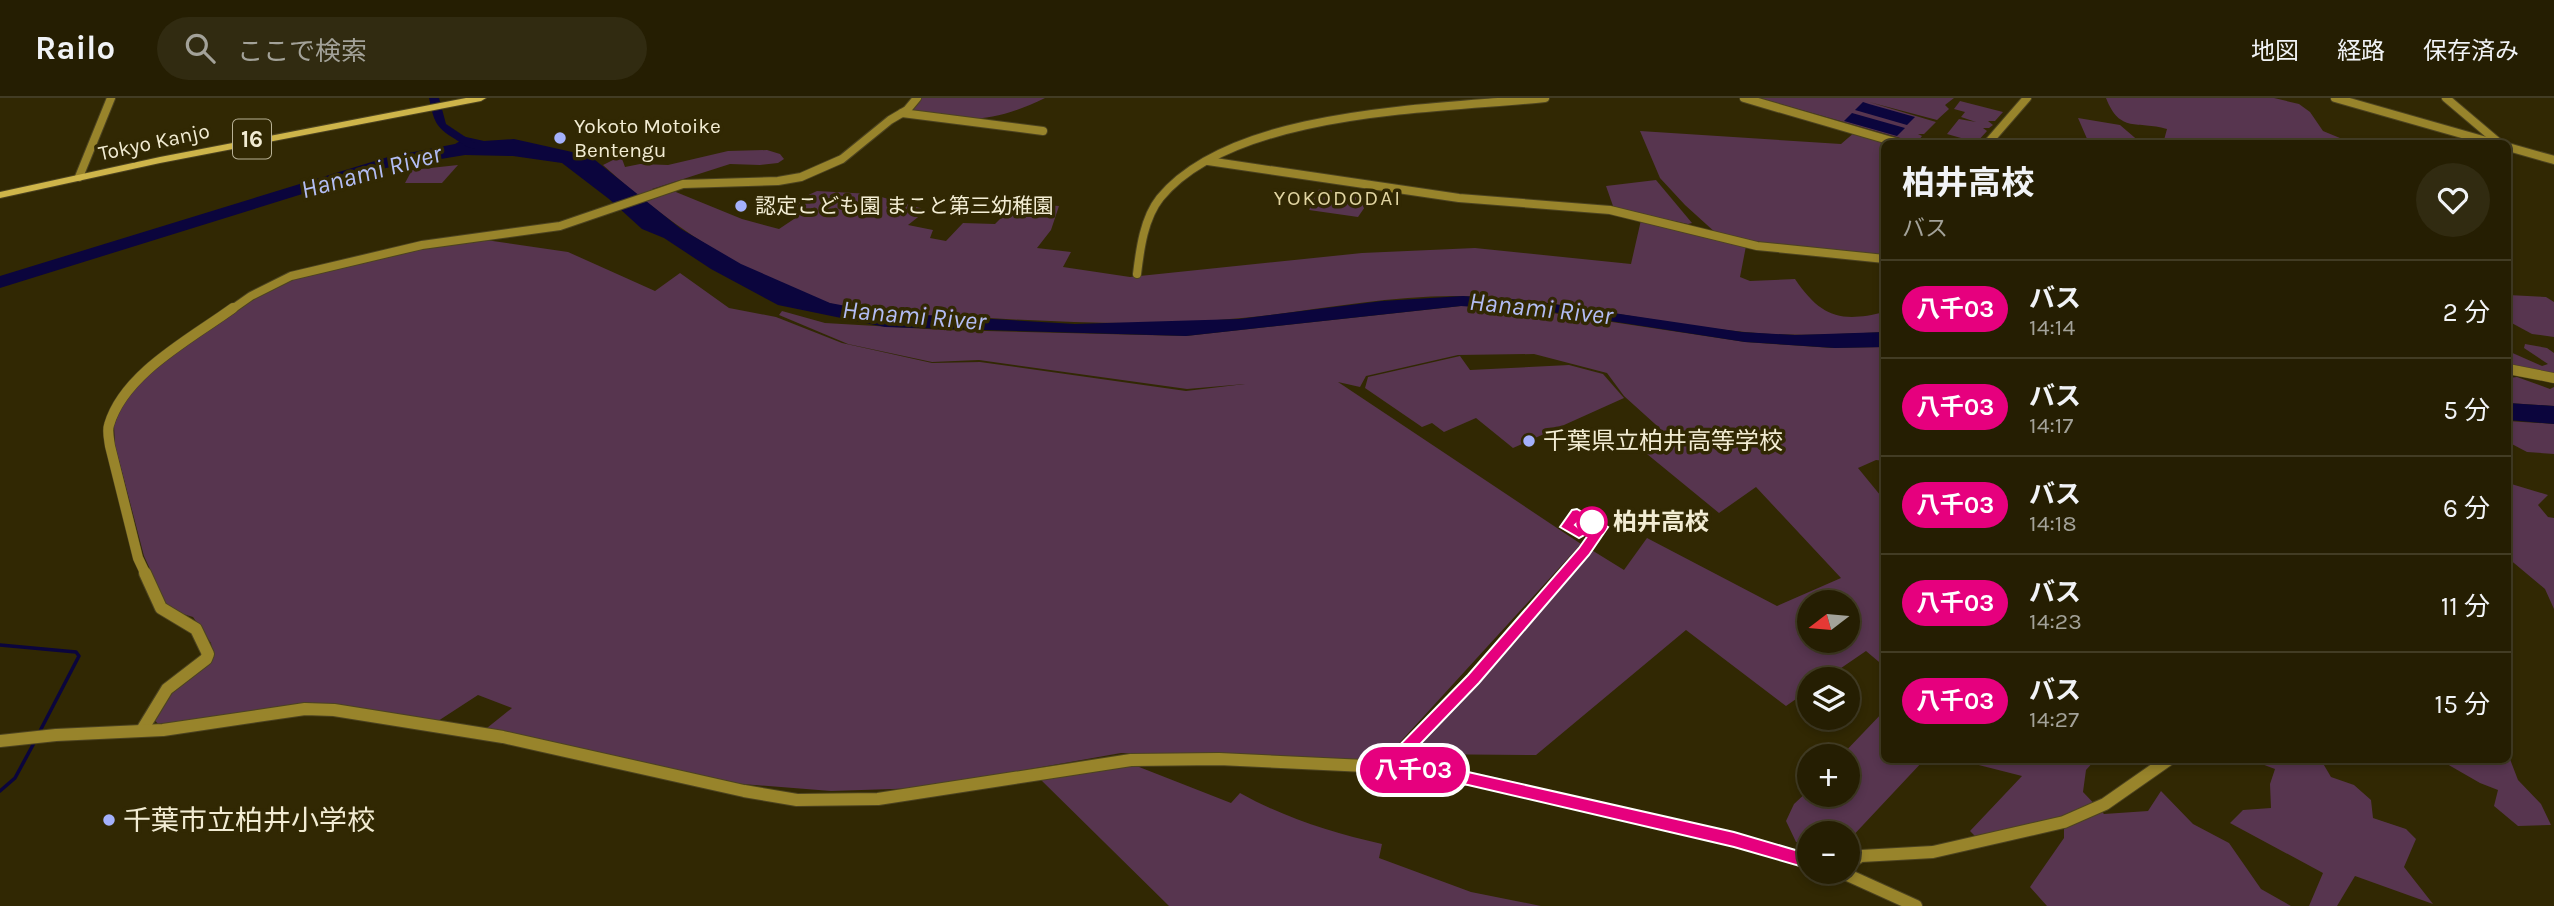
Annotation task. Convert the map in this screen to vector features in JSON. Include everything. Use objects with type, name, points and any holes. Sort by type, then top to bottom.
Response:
[{"type":"highway","name":"Tokyo Kanjo","points":[[0,193],[467,98]]},
{"type":"highway","name":"Tokyo Kanjo","points":[[452,102],[481,98]]},
{"type":"street","points":[[80,175],[111,98]]},
{"type":"street","points":[[142,730],[167,689],[206,659],[208,654],[196,629],[161,608],[138,558],[110,446],[108,427],[126,390],[150,368],[251,296],[291,276],[422,244],[560,226],[669,187],[695,182],[778,181],[802,177],[842,159],[902,113],[916,98]]},
{"type":"street","points":[[1137,275],[1142,245],[1157,201],[1177,180],[1208,161],[1254,139],[1296,128],[1363,117],[1545,98]]},
{"type":"street","points":[[1744,98],[1888,140]]},
{"type":"street","points":[[1990,140],[2027,98]]},
{"type":"street","points":[[2334,98],[2484,140]]},
{"type":"street","points":[[2446,98],[2493,140]]},
{"type":"street","points":[[902,113],[1043,131]]},
{"type":"street","points":[[2511,148],[2554,160]]},
{"type":"street","points":[[1208,161],[1459,198],[1610,210],[1640,215],[1756,246],[1881,259]]},
{"type":"street","points":[[2511,370],[2554,378]]},
{"type":"street","points":[[0,741],[38,736],[163,730],[305,709],[334,710],[503,737],[744,791],[797,800],[878,799],[1131,760],[1219,759],[1387,768],[1468,778],[1746,842],[1797,857]]},
{"type":"street","points":[[1860,857],[1933,852],[2064,822],[2105,804],[2164,763]]},
{"type":"street","points":[[1860,881],[1916,906]]},
{"type":"shaded area","points":[[921,98],[1045,98],[993,117],[963,119],[908,112]]},
{"type":"shaded area","points":[[1760,98],[1954,98],[1945,105],[1949,109],[1937,120],[1869,102],[1936,122],[1924,134],[1918,134],[1922,136],[1919,140],[1907,140]]},
{"type":"shaded area","points":[[2106,98],[2274,98],[2299,104],[2310,112],[2323,131],[2345,140],[2164,140],[2167,129],[2124,121],[2117,117]]},
{"type":"shaded area","points":[[1960,101],[2003,112],[1995,121],[1988,121],[1993,125],[1983,128],[1987,131],[1979,140],[1968,140],[1947,134],[1959,119],[1976,122],[1961,117],[1965,112],[1954,109]]},
{"type":"shaded area","points":[[2078,118],[2120,125],[2138,140],[2088,140]]},
{"type":"shaded area","points":[[1640,131],[1841,144],[1855,132],[1886,140],[1881,140],[1881,256],[1741,240],[1717,234],[1660,178]]},
{"type":"shaded area","points":[[767,150],[780,154],[784,159],[778,163],[760,165],[730,164],[652,189],[659,194],[671,190],[742,219],[779,229],[797,217],[772,212],[817,191],[871,194],[927,210],[908,225],[933,230],[930,238],[946,241],[963,223],[995,224],[1016,203],[1059,206],[1051,230],[1037,248],[1071,252],[1063,267],[1130,277],[1362,253],[1475,248],[1631,264],[1641,220],[1746,246],[1740,277],[1750,281],[1795,279],[1814,302],[1833,314],[1856,317],[1881,313],[1881,332],[1763,334],[1532,301],[1461,296],[1406,298],[1242,318],[1174,322],[1071,322],[881,313],[829,303],[799,293],[739,264],[653,207],[603,165],[621,156],[625,167],[640,164],[668,165],[728,151]]},
{"type":"shaded area","points":[[458,165],[442,183],[405,183],[412,170]]},
{"type":"shaded area","points":[[1656,180],[1692,223],[1617,209],[1613,206],[1606,186]]},
{"type":"shaded area","points":[[1318,190],[1371,198],[1358,217],[1309,210]]},
{"type":"shaded area","points":[[479,239],[568,252],[655,291],[680,273],[729,308],[776,317],[842,343],[932,363],[980,362],[1186,391],[1245,384],[1187,389],[979,360],[932,362],[848,344],[779,315],[782,311],[825,323],[944,330],[1186,336],[1461,306],[1512,307],[1745,342],[1832,348],[1881,347],[1881,461],[1858,468],[1881,496],[1881,664],[1866,651],[1843,667],[1797,667],[1797,698],[1786,706],[1686,630],[1536,755],[1410,754],[1590,549],[1624,570],[1647,538],[1777,606],[1797,597],[1797,653],[1860,653],[1860,590],[1814,590],[1841,578],[1756,487],[1719,513],[1636,445],[1665,433],[1624,396],[1607,373],[1534,354],[1458,355],[1366,376],[1360,387],[1338,382],[1581,544],[1381,763],[1121,753],[923,788],[831,791],[742,784],[487,728],[512,708],[478,695],[438,721],[332,704],[158,724],[153,718],[168,695],[213,656],[211,643],[193,617],[173,611],[167,606],[144,556],[115,445],[114,426],[123,402],[147,373],[254,296],[292,278],[419,248]]},
{"type":"shaded area","points":[[2511,295],[2546,297],[2554,302],[2554,337],[2532,334],[2511,323]]},
{"type":"shaded area","points":[[2525,344],[2547,348],[2554,353],[2554,383],[2539,371],[2511,367],[2511,352],[2542,366],[2548,364],[2524,348]]},
{"type":"shaded area","points":[[1460,356],[1470,370],[1569,365],[1603,374],[1624,398],[1513,448],[1476,418],[1444,432],[1432,423],[1422,427],[1365,388],[1368,377]]},
{"type":"shaded area","points":[[2517,377],[2550,389],[2554,387],[2554,406],[2511,403],[2511,378]]},
{"type":"shaded area","points":[[2511,421],[2554,424],[2554,454],[2527,452],[2511,444]]},
{"type":"shaded area","points":[[2511,484],[2548,495],[2538,505],[2548,517],[2554,518],[2554,609],[2545,589],[2511,561]]},
{"type":"shaded area","points":[[1881,714],[1881,763],[1921,763],[1860,828],[1860,821],[1797,821],[1796,842],[1786,821],[1797,801],[1797,807],[1860,807],[1860,744],[1852,744]]},
{"type":"shaded area","points":[[2511,762],[2518,780],[2541,804],[2551,825],[2518,826],[2494,806],[2498,790],[2445,763]]},
{"type":"shaded area","points":[[1971,763],[2092,763],[2086,770],[2083,792],[2104,814],[2148,811],[2161,791],[2193,824],[2229,843],[2261,889],[2291,906],[2047,906],[2030,887],[2064,838],[2064,817],[1977,838],[1970,831],[2022,776]]},
{"type":"shaded area","points":[[2259,763],[2323,763],[2331,777],[2354,785],[2371,800],[2373,818],[2406,829],[2416,839],[2404,867],[2433,904],[2355,876],[2337,906],[2309,906],[2323,873],[2230,823],[2243,810],[2271,808],[2270,784],[2275,769]]},
{"type":"shaded area","points":[[1134,765],[1231,803],[1240,793],[1309,824],[1382,844],[1379,858],[1471,892],[1541,906],[1169,906],[1039,778]]},
{"type":"water","points":[[1863,102],[1915,117],[1907,125],[1855,110]]},
{"type":"water","points":[[1852,113],[1905,128],[1897,136],[1844,121]]},
{"type":"water","name":"Hanami River","points":[[457,135],[484,141],[514,139],[590,156],[681,229],[741,264],[830,303],[857,308],[908,314],[1075,324],[1239,319],[1382,301],[1463,296],[1532,301],[1742,332],[1795,335],[1881,332],[1881,347],[1835,348],[1745,342],[1552,312],[1461,306],[1186,336],[885,327],[778,305],[711,269],[664,238],[642,229],[609,199],[562,163],[513,156],[465,155],[386,168],[0,288],[0,276],[388,157],[460,141]]},
{"type":"water","points":[[2511,403],[2554,406],[2554,424],[2511,420]]},
{"type":"waterway","name":"Hanami River","points":[[434,98],[441,125],[472,146]]},
{"type":"waterway","points":[[0,645],[76,652],[79,656],[40,731]]},
{"type":"waterway","points":[[0,791],[15,778],[34,743]]},
{"type":"bus line","name":"八千03","points":[[1579,534],[1567,527],[1577,514],[1601,527],[1584,552],[1473,679],[1387,768],[1468,778],[1734,839],[1797,857]]},
{"type":"place","name":"Yokoto Motoike Bentengu","points":[[560,138]]},
{"type":"place","name":"認定こども園 まこと第三幼稚園","points":[[741,206]]},
{"type":"place","name":"千葉県立柏井高等学校","points":[[1529,441]]},
{"type":"place","name":"柏井高校","points":[[1592,522]]},
{"type":"place","name":"千葉市立柏井小学校","points":[[109,820]]},
{"type":"district","name":"YOKODODAI","points":[[1338,198]]}]
